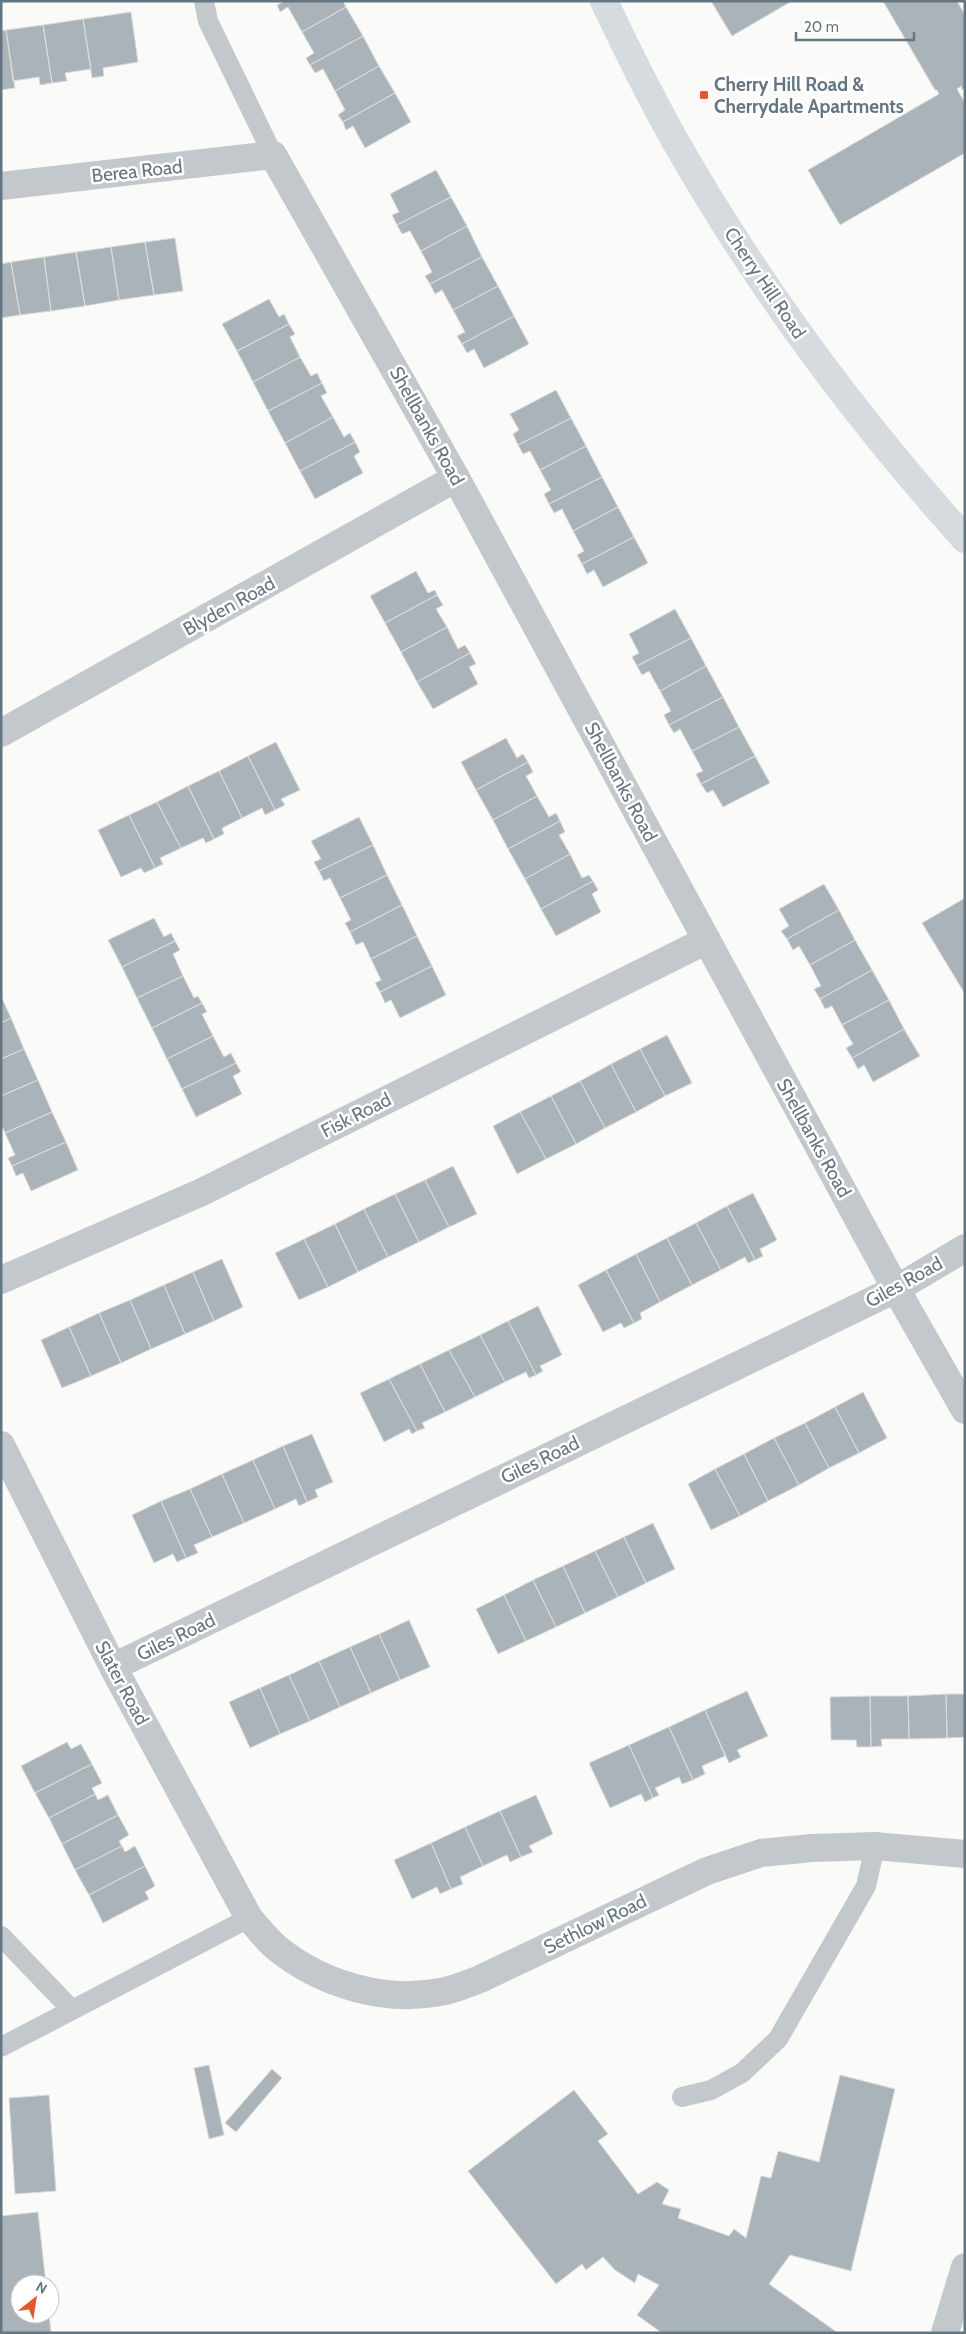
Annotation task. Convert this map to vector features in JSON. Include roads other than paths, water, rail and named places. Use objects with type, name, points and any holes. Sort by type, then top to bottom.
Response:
[{"type":"street","name":"Cherry Hill Road","points":[[604,1],[674,139],[772,296],[821,365],[874,434],[965,539]]},
{"type":"street","name":"Berea Road","points":[[1,186],[273,155]]},
{"type":"street","name":"Shellbanks Road","points":[[273,155],[456,478],[896,1288],[965,1410]]},
{"type":"street","name":"Blyden Road","points":[[1,733],[456,478]]},
{"type":"street","name":"Fisk Road","points":[[1,1280],[202,1192],[707,940]]},
{"type":"street","name":"Giles Road","points":[[113,1667],[896,1288],[965,1248]]},
{"type":"street","name":"Slater Road","points":[[1,1445],[113,1667],[249,1918]]},
{"type":"street","name":"Sethlow Road","points":[[249,1918],[278,1948],[316,1973],[363,1990],[403,1996],[441,1992],[480,1979],[707,1871],[761,1853],[812,1848],[875,1846],[965,1854]]},
{"type":"street","points":[[945,2333],[965,2267]]},
{"type":"lane","points":[[204,1],[208,21],[273,155]]},
{"type":"lane","points":[[682,2097],[711,2090],[742,2073],[778,2039],[866,1886],[875,1846]]},
{"type":"lane","points":[[1,2047],[249,1918]]},
{"type":"lane","points":[[1,1936],[72,2010]]},
{"type":"place","name":"Cherry Hill Road & Cherrydale Apartments","points":[[704,95]]}]
